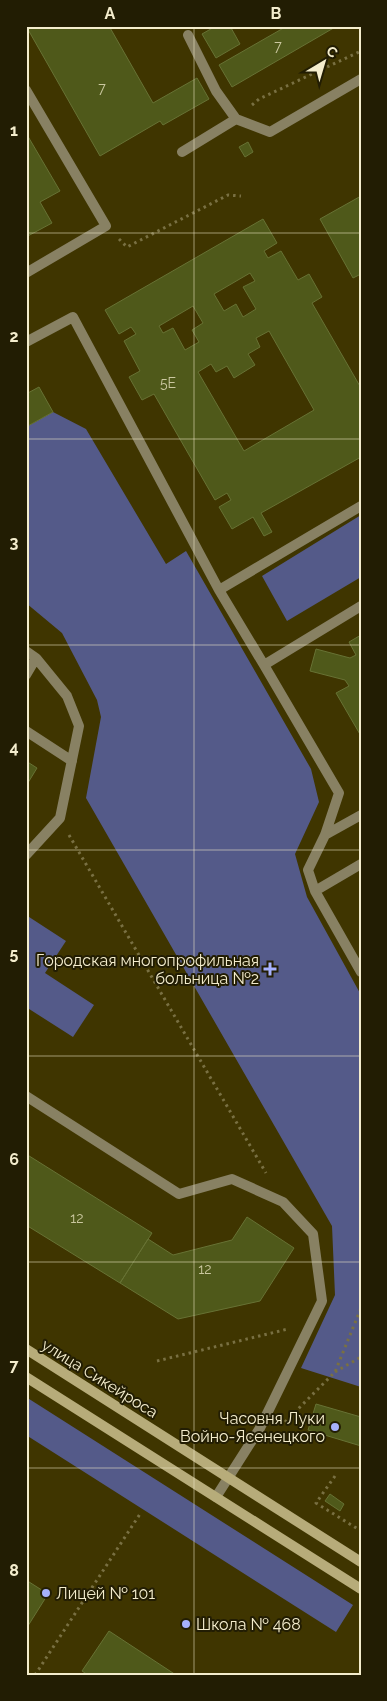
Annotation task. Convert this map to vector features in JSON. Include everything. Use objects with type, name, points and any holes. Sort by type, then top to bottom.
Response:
[{"type":"street","name":"улица Сикейроса","points":[[26,1349],[361,1562]]},
{"type":"street","points":[[26,1377],[361,1589]]},
{"type":"lane","points":[[188,35],[216,91],[236,119],[270,132],[361,79]]},
{"type":"lane","points":[[26,90],[106,226],[26,273]]},
{"type":"lane","points":[[182,152],[236,119]]},
{"type":"lane","points":[[26,342],[73,317],[219,590],[338,793],[325,835],[308,870],[315,891],[361,972]]},
{"type":"lane","points":[[219,590],[361,506]]},
{"type":"lane","points":[[264,665],[361,606]]},
{"type":"lane","points":[[26,651],[36,658],[67,696],[79,726],[60,818],[26,854]]},
{"type":"lane","points":[[26,675],[36,658]]},
{"type":"lane","points":[[26,731],[72,762]]},
{"type":"lane","points":[[325,835],[361,815]]},
{"type":"lane","points":[[315,891],[361,864]]},
{"type":"lane","points":[[26,1096],[179,1194],[232,1179],[283,1202],[313,1234],[322,1300],[260,1428],[216,1497]]},
{"type":"path","points":[[236,119],[259,99],[361,51]]},
{"type":"path","points":[[106,226],[127,247],[228,195],[241,196]]},
{"type":"path","points":[[60,818],[283,1202]]},
{"type":"path","points":[[335,1372],[361,1308]]},
{"type":"path","points":[[157,1361],[311,1324]]},
{"type":"path","points":[[310,1424],[290,1417],[335,1372],[361,1358]]},
{"type":"path","points":[[335,1476],[316,1503],[361,1531]]},
{"type":"path","points":[[35,1675],[140,1514]]},
{"type":"shaded area","points":[[53,412],[86,429],[166,564],[186,551],[311,769],[319,802],[295,854],[307,897],[361,995],[361,1387],[301,1368],[335,1295],[332,1226],[86,798],[101,717],[97,700],[62,633],[26,603],[26,427]]},
{"type":"shaded area","points":[[361,515],[361,577],[287,621],[262,576]]},
{"type":"shaded area","points":[[26,915],[66,941],[45,973],[94,1005],[73,1037],[26,1007]]},
{"type":"shaded area","points":[[26,1397],[353,1605],[336,1632],[26,1435]]},
{"type":"building","points":[[26,26],[109,26],[153,103],[197,78],[209,99],[163,125],[160,121],[100,156]]},
{"type":"building","points":[[216,26],[230,26],[240,44],[216,58],[202,34]]},
{"type":"building","points":[[287,26],[337,26],[232,87],[219,65]]},
{"type":"building","points":[[26,133],[60,191],[40,202],[52,223],[26,237]]},
{"type":"building","points":[[248,142],[253,152],[245,157],[239,147]]},
{"type":"building","points":[[361,196],[361,274],[353,278],[320,219]]},
{"type":"building","points":[[263,219],[277,243],[264,251],[268,258],[281,251],[298,280],[309,274],[322,297],[312,303],[361,388],[361,457],[261,513],[272,532],[264,536],[253,517],[232,529],[219,507],[231,500],[227,493],[215,500],[154,394],[142,400],[129,377],[140,371],[124,341],[136,334],[131,327],[119,334],[105,310]],"holes":[[[250,273],[255,281],[243,287],[256,309],[243,317],[236,304],[224,311],[214,294]],[[193,306],[203,323],[192,330],[199,342],[185,350],[173,328],[163,333],[159,326]],[[269,331],[314,410],[244,451],[198,372],[211,364],[216,372],[227,366],[234,378],[255,365],[248,354],[260,347],[256,338]]]},
{"type":"building","points":[[39,387],[53,412],[26,427],[26,394]]},
{"type":"building","points":[[361,635],[361,736],[336,693],[349,686],[345,680],[310,671],[316,649],[350,658],[356,655],[349,642]]},
{"type":"building","points":[[26,761],[37,768],[26,786]]},
{"type":"building","points":[[26,1154],[152,1233],[120,1283],[26,1225]]},
{"type":"building","points":[[247,1217],[294,1248],[260,1301],[178,1319],[120,1283],[148,1239],[173,1255],[232,1240]]},
{"type":"building","name":"Часовня Луки Войно-Ясенецкого","points":[[316,1404],[361,1417],[361,1446],[308,1430]]},
{"type":"building","points":[[330,1494],[344,1504],[340,1511],[325,1501]]},
{"type":"building","points":[[26,1580],[48,1594],[26,1629]]},
{"type":"building","points":[[109,1631],[176,1675],[88,1675],[82,1671]]},
{"type":"place","name":"Городская многопрофильная больница №2","points":[[270,969]]},
{"type":"place","name":"Часовня Луки Войно-Ясенецкого","points":[[335,1427]]},
{"type":"place","name":"Лицей № 101","points":[[46,1593]]},
{"type":"place","name":"Школа № 468","points":[[186,1624]]}]
